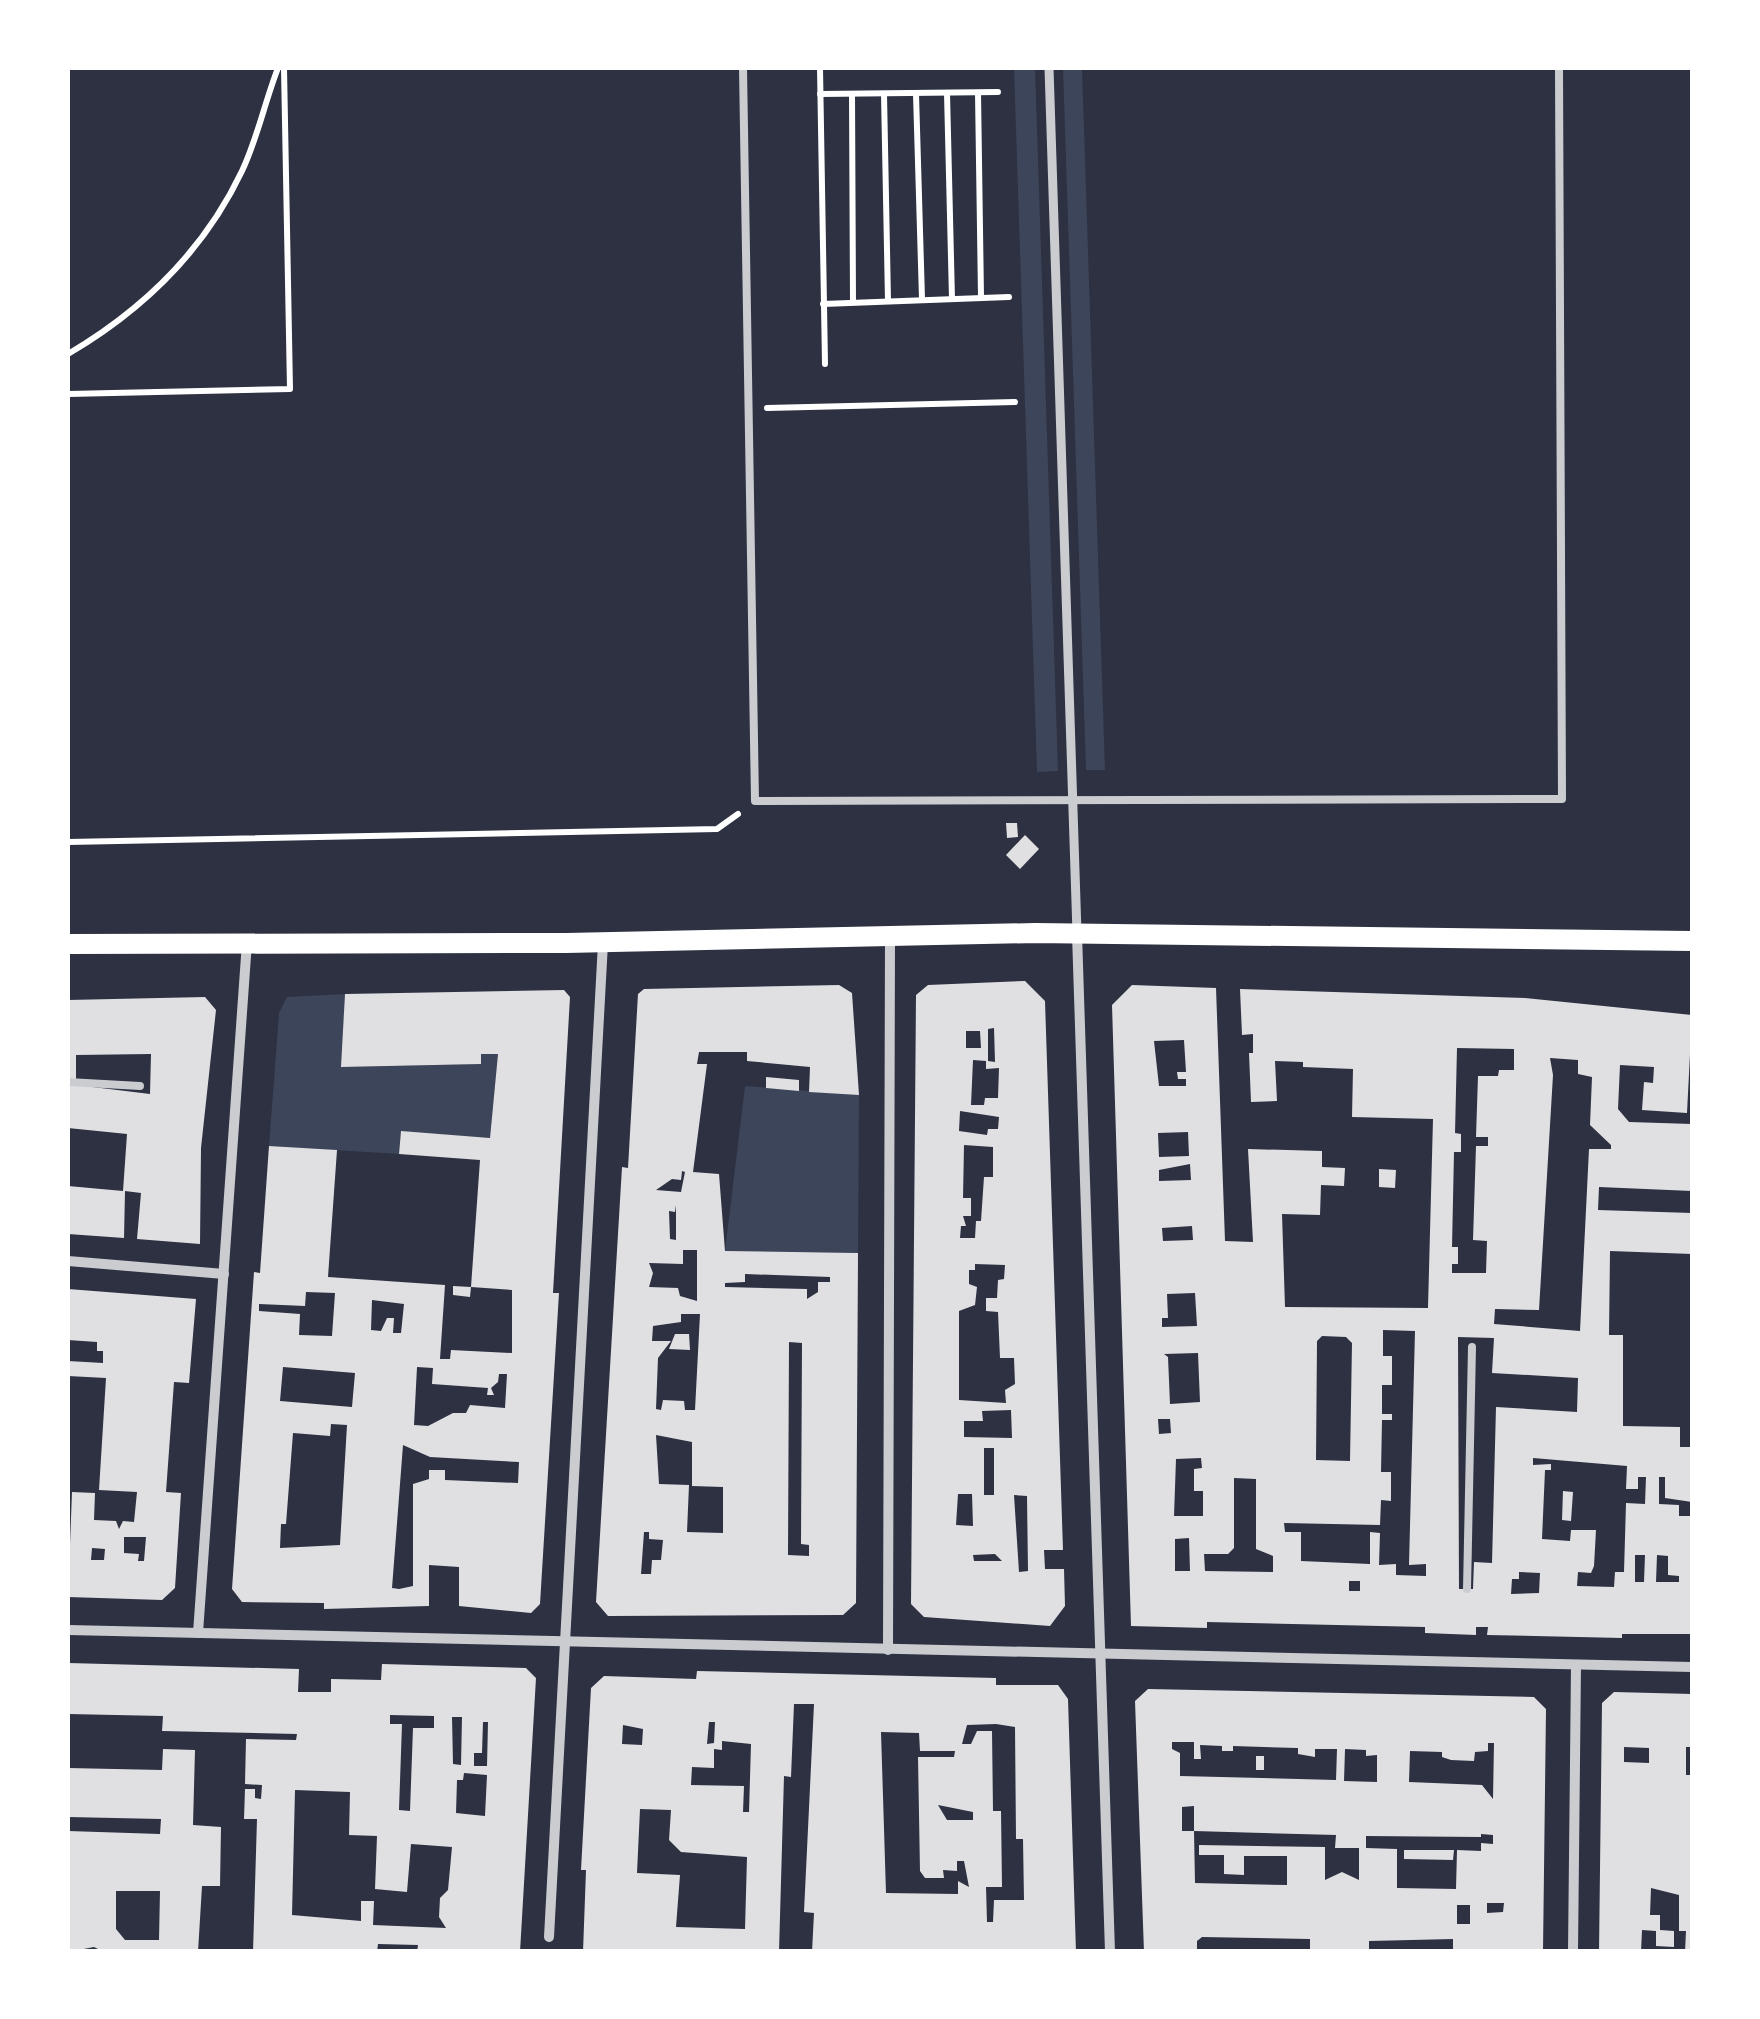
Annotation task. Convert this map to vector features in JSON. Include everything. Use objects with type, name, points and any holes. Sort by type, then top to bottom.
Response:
[{"type":"main road","points":[[68,944],[890,939],[1077,933],[1666,940],[1692,944]]},
{"type":"street","points":[[1049,68],[1110,1952]]},
{"type":"street","points":[[888,1650],[890,939]]},
{"type":"street","points":[[198,1633],[247,941]]},
{"type":"street","points":[[549,1937],[603,942]]},
{"type":"street","points":[[68,1261],[224,1274]]},
{"type":"street","points":[[68,1630],[1692,1667]]},
{"type":"street","points":[[1573,1952],[1576,1665]]},
{"type":"lane","points":[[743,68],[755,801],[1562,799],[1558,68]]},
{"type":"lane","points":[[68,1082],[140,1086]]},
{"type":"lane","points":[[1467,1589],[1472,1347]]},
{"type":"path","points":[[68,354],[137,308],[197,245],[243,169],[281,68]]},
{"type":"path","points":[[68,394],[290,389],[281,68]]},
{"type":"path","points":[[820,68],[825,364]]},
{"type":"path","points":[[820,94],[998,92]]},
{"type":"path","points":[[948,93],[952,298]]},
{"type":"path","points":[[978,93],[981,298]]},
{"type":"path","points":[[852,94],[853,302]]},
{"type":"path","points":[[884,94],[888,301]]},
{"type":"path","points":[[916,94],[922,300]]},
{"type":"path","points":[[823,304],[1010,297]]},
{"type":"path","points":[[748,408],[1015,402]]},
{"type":"path","points":[[68,842],[717,828],[755,801]]},
{"type":"shaded area","points":[[1014,68],[1035,68],[1058,771],[1037,772]]},
{"type":"shaded area","points":[[1063,68],[1082,68],[1105,770],[1086,770]]},
{"type":"shaded area","points":[[345,994],[342,1067],[480,1064],[481,1054],[498,1054],[490,1138],[401,1132],[399,1154],[269,1146],[279,1013],[287,997]]},
{"type":"shaded area","points":[[745,1086],[859,1095],[858,1253],[725,1251]]},
{"type":"building","points":[[1006,823],[1017,823],[1018,837],[1007,838]]},
{"type":"building","points":[[1025,835],[1039,849],[1020,869],[1006,855]]},
{"type":"building","points":[[1025,981],[1045,1001],[1063,1550],[1044,1550],[1045,1569],[1064,1569],[1065,1606],[1050,1626],[924,1617],[911,1604],[916,995],[928,985]],"holes":[[[994,1028],[995,1062],[988,1061],[988,1029]],[[966,1031],[980,1031],[981,1048],[966,1048]],[[973,1060],[986,1061],[986,1069],[999,1068],[998,1098],[985,1098],[984,1105],[971,1105]],[[960,1111],[999,1117],[998,1129],[988,1129],[987,1135],[959,1131]],[[964,1145],[993,1147],[993,1177],[984,1177],[981,1221],[976,1221],[975,1238],[960,1238],[961,1226],[966,1226],[963,1216],[971,1216],[971,1198],[963,1198]],[[975,1264],[1005,1265],[1004,1279],[998,1280],[997,1298],[986,1298],[986,1311],[998,1312],[1000,1358],[1014,1358],[1015,1384],[1005,1390],[1006,1403],[959,1400],[959,1311],[975,1305],[977,1287],[969,1284],[969,1270],[975,1270]],[[1011,1410],[1012,1438],[964,1437],[964,1421],[983,1421],[982,1411]],[[984,1448],[994,1448],[994,1495],[984,1495]],[[958,1494],[972,1494],[973,1526],[956,1525]],[[1014,1495],[1027,1496],[1028,1571],[1019,1572]],[[995,1554],[1002,1561],[974,1561],[973,1555]]]},
{"type":"building","points":[[839,985],[852,993],[859,1095],[809,1092],[810,1067],[747,1061],[747,1052],[699,1052],[697,1064],[707,1064],[693,1172],[719,1174],[725,1251],[858,1253],[856,1603],[843,1615],[608,1616],[596,1602],[622,1167],[628,1168],[638,994],[644,989]],"holes":[[[682,1171],[685,1172],[681,1192],[656,1190],[672,1179],[681,1180]],[[676,1205],[676,1240],[670,1239],[669,1211],[675,1212]],[[683,1250],[697,1250],[697,1301],[680,1296],[678,1288],[649,1287],[653,1273],[649,1263],[683,1264]],[[745,1274],[830,1277],[830,1282],[818,1282],[818,1292],[807,1299],[807,1289],[725,1287],[725,1283],[745,1282]],[[681,1314],[700,1314],[695,1410],[685,1410],[684,1401],[663,1400],[661,1410],[656,1409],[658,1358],[671,1341],[652,1341],[653,1326],[681,1322]],[[789,1342],[802,1343],[801,1544],[809,1545],[809,1556],[788,1555]],[[656,1435],[692,1442],[692,1486],[723,1487],[723,1533],[687,1532],[689,1485],[659,1484]],[[644,1532],[649,1532],[649,1539],[663,1540],[661,1560],[652,1560],[651,1574],[641,1574]]]},
{"type":"building","points":[[1132,985],[1216,988],[1225,1241],[1253,1242],[1248,1149],[1322,1151],[1322,1167],[1345,1168],[1344,1186],[1321,1185],[1320,1215],[1282,1214],[1285,1307],[1428,1308],[1433,1119],[1352,1117],[1353,1069],[1303,1067],[1303,1062],[1275,1061],[1277,1101],[1251,1102],[1249,1053],[1253,1053],[1253,1034],[1242,1035],[1240,989],[1525,998],[1692,1015],[1687,1113],[1642,1110],[1644,1082],[1653,1083],[1654,1067],[1620,1065],[1618,1109],[1629,1122],[1692,1124],[1692,1191],[1599,1187],[1598,1210],[1692,1213],[1692,1254],[1610,1251],[1609,1335],[1623,1335],[1623,1426],[1680,1427],[1680,1447],[1692,1447],[1692,1502],[1665,1498],[1665,1477],[1659,1477],[1659,1504],[1679,1505],[1679,1516],[1692,1516],[1692,1634],[1622,1634],[1622,1638],[1487,1635],[1488,1627],[1476,1627],[1476,1635],[1425,1633],[1425,1627],[1207,1622],[1207,1628],[1131,1626],[1112,1005]],"holes":[[[1184,1040],[1186,1072],[1177,1072],[1178,1079],[1186,1079],[1186,1086],[1159,1086],[1154,1041]],[[1457,1048],[1514,1049],[1514,1070],[1499,1070],[1498,1076],[1478,1076],[1476,1137],[1488,1137],[1488,1146],[1476,1146],[1473,1240],[1487,1241],[1486,1273],[1452,1273],[1452,1264],[1458,1264],[1458,1247],[1452,1247],[1454,1152],[1461,1152],[1461,1134],[1455,1133]],[[1550,1058],[1578,1060],[1578,1074],[1592,1077],[1590,1125],[1611,1145],[1611,1149],[1589,1149],[1580,1331],[1494,1324],[1495,1309],[1539,1310],[1553,1075]],[[1188,1132],[1189,1156],[1159,1157],[1158,1133]],[[1190,1164],[1191,1180],[1159,1181],[1159,1170]],[[1192,1226],[1193,1240],[1163,1241],[1162,1228]],[[1195,1293],[1197,1326],[1162,1327],[1162,1318],[1168,1318],[1167,1294]],[[1383,1330],[1415,1331],[1409,1565],[1426,1564],[1426,1576],[1396,1575],[1396,1564],[1379,1565],[1380,1533],[1370,1532],[1370,1564],[1301,1561],[1301,1532],[1285,1532],[1284,1523],[1380,1525],[1381,1500],[1391,1501],[1391,1472],[1381,1472],[1382,1420],[1392,1420],[1392,1414],[1382,1414],[1382,1385],[1392,1385],[1392,1356],[1383,1356]],[[1322,1336],[1346,1337],[1352,1343],[1350,1461],[1316,1460],[1317,1341]],[[1458,1337],[1494,1338],[1492,1373],[1578,1378],[1577,1412],[1496,1407],[1492,1563],[1474,1562],[1473,1589],[1459,1589]],[[1198,1353],[1200,1402],[1170,1404],[1168,1357],[1164,1354]],[[1158,1419],[1170,1419],[1171,1433],[1159,1434]],[[1201,1458],[1202,1468],[1194,1469],[1194,1491],[1203,1491],[1203,1516],[1174,1516],[1176,1459]],[[1533,1458],[1627,1466],[1626,1489],[1638,1489],[1638,1477],[1646,1477],[1645,1504],[1626,1503],[1624,1572],[1615,1572],[1614,1587],[1577,1586],[1578,1572],[1591,1573],[1594,1566],[1596,1530],[1571,1530],[1570,1541],[1542,1539],[1545,1470],[1551,1470],[1551,1464],[1533,1465]],[[1234,1478],[1256,1479],[1256,1549],[1273,1556],[1273,1572],[1205,1571],[1204,1554],[1228,1554],[1234,1548]],[[1189,1538],[1190,1571],[1175,1571],[1175,1539]],[[1635,1555],[1645,1555],[1644,1582],[1635,1582]],[[1657,1555],[1668,1556],[1668,1575],[1679,1576],[1679,1582],[1656,1582]],[[1519,1572],[1540,1573],[1539,1593],[1511,1594],[1512,1579],[1519,1579]],[[1349,1581],[1360,1581],[1360,1591],[1349,1591]]]},
{"type":"building","points":[[564,990],[570,997],[553,1293],[559,1293],[540,1604],[531,1613],[459,1606],[459,1567],[429,1565],[429,1606],[324,1609],[324,1603],[242,1602],[232,1589],[254,1272],[260,1273],[269,1146],[337,1150],[328,1277],[445,1285],[440,1359],[450,1359],[451,1350],[512,1353],[512,1290],[471,1287],[480,1160],[399,1154],[401,1131],[490,1138],[498,1054],[481,1054],[481,1064],[341,1067],[345,994]],"holes":[[[306,1292],[335,1293],[332,1336],[299,1335],[300,1314],[259,1311],[259,1304],[305,1306]],[[372,1300],[404,1304],[401,1333],[393,1333],[394,1318],[387,1318],[381,1331],[371,1330]],[[283,1367],[355,1373],[352,1407],[280,1401]],[[417,1367],[433,1368],[432,1384],[488,1388],[487,1395],[494,1395],[491,1388],[498,1382],[499,1374],[507,1374],[505,1408],[470,1405],[466,1413],[453,1413],[428,1426],[414,1425]],[[331,1424],[347,1425],[340,1545],[280,1548],[281,1524],[286,1524],[293,1433],[330,1436]],[[403,1445],[430,1457],[519,1462],[518,1483],[445,1480],[445,1470],[429,1470],[429,1479],[413,1484],[413,1586],[392,1588]]]},
{"type":"building","points":[[205,997],[216,1010],[201,1148],[200,1244],[137,1239],[141,1193],[125,1191],[124,1238],[68,1234],[68,1186],[123,1191],[127,1134],[68,1128],[68,1084],[150,1094],[151,1054],[76,1055],[76,1079],[68,1079],[68,1000]]},
{"type":"building","points":[[766,1077],[799,1080],[799,1091],[766,1088]]},
{"type":"building","points":[[1379,1169],[1396,1170],[1395,1188],[1379,1187]]},
{"type":"building","points":[[453,1286],[471,1287],[470,1297],[453,1295]]},
{"type":"building","points":[[68,1289],[196,1299],[189,1383],[174,1382],[166,1492],[181,1493],[175,1588],[162,1600],[68,1597],[72,1492],[95,1493],[94,1520],[116,1521],[119,1529],[123,1521],[134,1522],[137,1492],[99,1490],[106,1378],[68,1376],[68,1361],[103,1363],[103,1351],[97,1351],[97,1342],[68,1340]],"holes":[[[124,1537],[146,1537],[144,1561],[138,1561],[139,1554],[124,1553]],[[92,1548],[105,1549],[104,1560],[91,1560]]]},
{"type":"building","points":[[675,1334],[689,1334],[690,1350],[669,1349]]},
{"type":"building","points":[[1563,1491],[1573,1492],[1571,1521],[1562,1520]]},
{"type":"building","points":[[68,1663],[299,1669],[298,1692],[331,1692],[331,1679],[381,1680],[382,1664],[526,1668],[536,1678],[520,1952],[417,1952],[418,1945],[378,1944],[377,1952],[253,1952],[257,1819],[244,1819],[245,1789],[255,1789],[255,1798],[261,1799],[262,1785],[245,1784],[246,1739],[296,1740],[297,1734],[162,1731],[163,1716],[68,1714]],"holes":[[[390,1715],[434,1716],[434,1728],[413,1728],[410,1811],[399,1810],[402,1724],[390,1724]],[[452,1717],[462,1717],[461,1765],[453,1764]],[[483,1722],[488,1722],[487,1766],[474,1766],[474,1753],[482,1753]],[[464,1773],[487,1775],[485,1816],[456,1813],[457,1780],[463,1780]],[[295,1790],[350,1792],[349,1835],[377,1836],[375,1889],[407,1892],[411,1844],[452,1847],[448,1890],[440,1898],[439,1917],[446,1928],[373,1925],[374,1901],[361,1901],[361,1921],[292,1915]]]},
{"type":"building","points":[[697,1671],[996,1678],[996,1685],[1058,1685],[1068,1699],[1076,1952],[812,1952],[814,1913],[804,1912],[814,1704],[794,1704],[791,1777],[784,1776],[779,1952],[583,1952],[586,1870],[581,1870],[591,1688],[604,1676],[696,1679]],"holes":[[[709,1722],[715,1722],[714,1743],[707,1744]],[[623,1725],[643,1729],[642,1745],[622,1744]],[[967,1725],[1015,1727],[1016,1839],[1023,1839],[1024,1900],[994,1900],[993,1922],[987,1922],[986,1887],[1002,1887],[1001,1811],[993,1811],[992,1731],[977,1731],[971,1744],[962,1744]],[[881,1732],[919,1733],[920,1751],[955,1751],[954,1757],[918,1757],[920,1871],[925,1878],[944,1878],[943,1870],[957,1871],[957,1861],[964,1861],[969,1887],[958,1881],[958,1894],[886,1893]],[[722,1741],[751,1744],[749,1812],[743,1812],[744,1786],[691,1785],[692,1767],[714,1768],[714,1749],[722,1750]],[[938,1805],[973,1812],[973,1820],[947,1820]],[[640,1809],[671,1810],[669,1840],[681,1852],[747,1857],[745,1929],[676,1927],[680,1875],[637,1873]]]},
{"type":"building","points":[[1148,1689],[1534,1697],[1546,1709],[1543,1952],[1453,1952],[1453,1939],[1369,1941],[1369,1952],[1310,1952],[1310,1939],[1202,1937],[1197,1941],[1197,1952],[1144,1952],[1135,1701]],"holes":[[[1172,1742],[1194,1742],[1194,1759],[1201,1759],[1200,1745],[1222,1746],[1222,1751],[1233,1751],[1233,1746],[1298,1748],[1298,1754],[1315,1757],[1315,1749],[1337,1749],[1336,1780],[1180,1776],[1180,1753],[1172,1749]],[[1488,1743],[1494,1743],[1493,1799],[1482,1785],[1409,1782],[1410,1751],[1442,1752],[1442,1757],[1451,1760],[1474,1761],[1475,1752],[1488,1751]],[[1345,1749],[1366,1750],[1366,1756],[1377,1755],[1377,1782],[1344,1781]],[[1194,1806],[1194,1831],[1182,1831],[1182,1807]],[[1194,1831],[1336,1835],[1335,1848],[1359,1848],[1359,1880],[1342,1872],[1325,1880],[1325,1847],[1199,1845],[1199,1855],[1224,1855],[1224,1874],[1244,1875],[1244,1856],[1287,1856],[1287,1885],[1195,1883]],[[1481,1834],[1493,1835],[1493,1844],[1481,1843],[1481,1851],[1457,1850],[1456,1889],[1397,1888],[1397,1849],[1366,1848],[1366,1836]],[[1487,1903],[1504,1903],[1503,1912],[1487,1913]],[[1457,1905],[1470,1905],[1470,1924],[1457,1924]]]},
{"type":"building","points":[[1614,1692],[1692,1694],[1692,1747],[1686,1747],[1686,1775],[1692,1775],[1692,1952],[1685,1952],[1686,1931],[1679,1931],[1679,1895],[1651,1888],[1650,1915],[1660,1915],[1660,1930],[1674,1931],[1674,1947],[1656,1946],[1656,1931],[1642,1930],[1641,1952],[1599,1952],[1602,1703]],"holes":[[[1624,1747],[1649,1748],[1649,1763],[1624,1762]]]},
{"type":"building","points":[[163,1749],[195,1750],[193,1825],[221,1827],[220,1886],[202,1886],[198,1952],[104,1952],[94,1947],[68,1952],[68,1831],[160,1834],[161,1819],[68,1817],[68,1768],[162,1770]],"holes":[[[116,1891],[160,1891],[159,1940],[125,1940],[116,1929]]]},
{"type":"building","points":[[1256,1756],[1264,1756],[1264,1770],[1256,1770]]},
{"type":"building","points":[[1404,1850],[1454,1850],[1453,1860],[1404,1859]]}]
